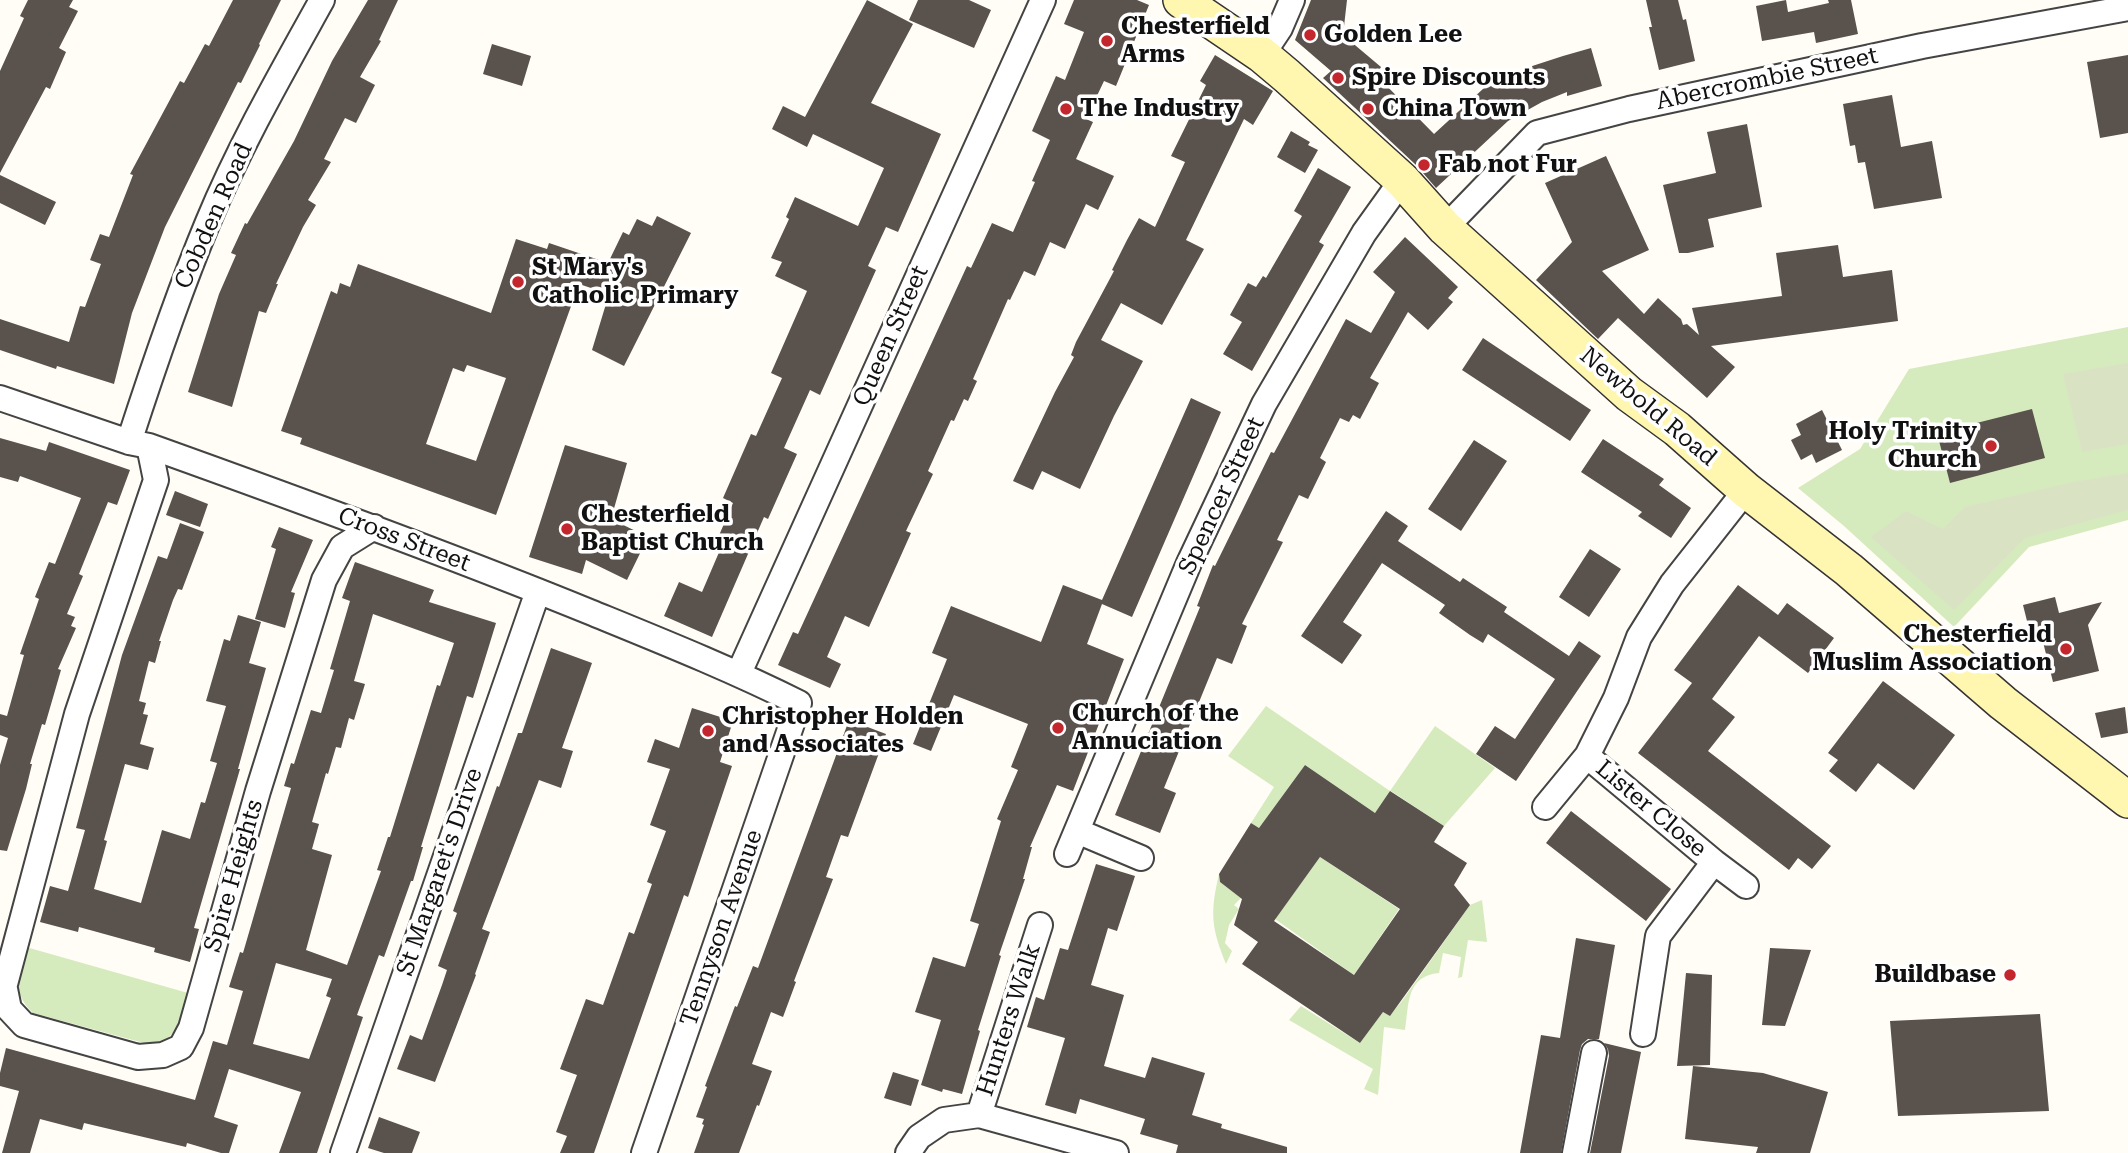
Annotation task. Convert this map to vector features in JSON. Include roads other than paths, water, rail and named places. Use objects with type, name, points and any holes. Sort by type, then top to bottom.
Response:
[{"type":"main road","name":"Newbold Road","points":[[1181,0],[1262,55],[1402,180],[1445,228],[1629,394],[1677,429],[1746,490],[1850,570],[2003,704],[2128,800]]},
{"type":"street","name":"Cobden Road","points":[[139,444],[161,342],[208,220],[268,96],[322,0]]},
{"type":"street","name":"Queen Street","points":[[739,673],[1043,0]]},
{"type":"street","points":[[1262,55],[1280,29],[1292,0]]},
{"type":"street","name":"Abercrombie Street","points":[[1445,228],[1537,133],[1629,108],[1922,46],[2128,8]]},
{"type":"street","name":"Spencer Street","points":[[1067,854],[1189,564],[1264,404],[1364,233],[1402,180]]},
{"type":"street","name":"Cross Street","points":[[0,398],[374,527],[739,673],[799,703]]},
{"type":"street","name":"Spire Heights","points":[[139,444],[156,480],[77,714],[2,997],[24,1026],[138,1057],[163,1055],[181,1047],[191,1028],[258,791],[324,580],[342,547],[374,527]]},
{"type":"street","points":[[1545,807],[1587,756],[1616,698],[1639,637],[1672,584],[1746,490]]},
{"type":"street","name":"St Margaret's Drive","points":[[343,1153],[538,591]]},
{"type":"street","name":"Tennyson Avenue","points":[[644,1153],[799,703]]},
{"type":"street","name":"Lister Close","points":[[1587,756],[1746,886]]},
{"type":"street","points":[[1077,831],[1141,858]]},
{"type":"street","name":"Lister Close","points":[[1643,1034],[1658,936],[1714,862]]},
{"type":"street","name":"Hunters Walk","points":[[979,1115],[1040,925]]},
{"type":"street","points":[[1575,1153],[1594,1053]]},
{"type":"street","name":"Hunters Walk","points":[[908,1153],[919,1137],[944,1120],[979,1115],[1116,1153]]},
{"type":"place","name":"Golden Lee","points":[[1310,35]]},
{"type":"place","name":"Chesterfield Arms","points":[[1107,41]]},
{"type":"place","name":"Spire Discounts","points":[[1338,78]]},
{"type":"place","name":"The Industry","points":[[1066,109]]},
{"type":"place","name":"China Town","points":[[1368,109]]},
{"type":"place","name":"Fab not Fur","points":[[1424,165]]},
{"type":"place","name":"St Mary's Catholic Primary","points":[[518,282]]},
{"type":"place","name":"Holy Trinity Church","points":[[1991,446]]},
{"type":"place","name":"Chesterfield Baptist Church","points":[[567,529]]},
{"type":"place","name":"Chesterfield Muslim Association","points":[[2066,649]]},
{"type":"place","name":"Church of the Annuciation","points":[[1058,728]]},
{"type":"place","name":"Christopher Holden and Associates","points":[[708,731]]},
{"type":"place","name":"Buildbase","points":[[2010,975]]}]
